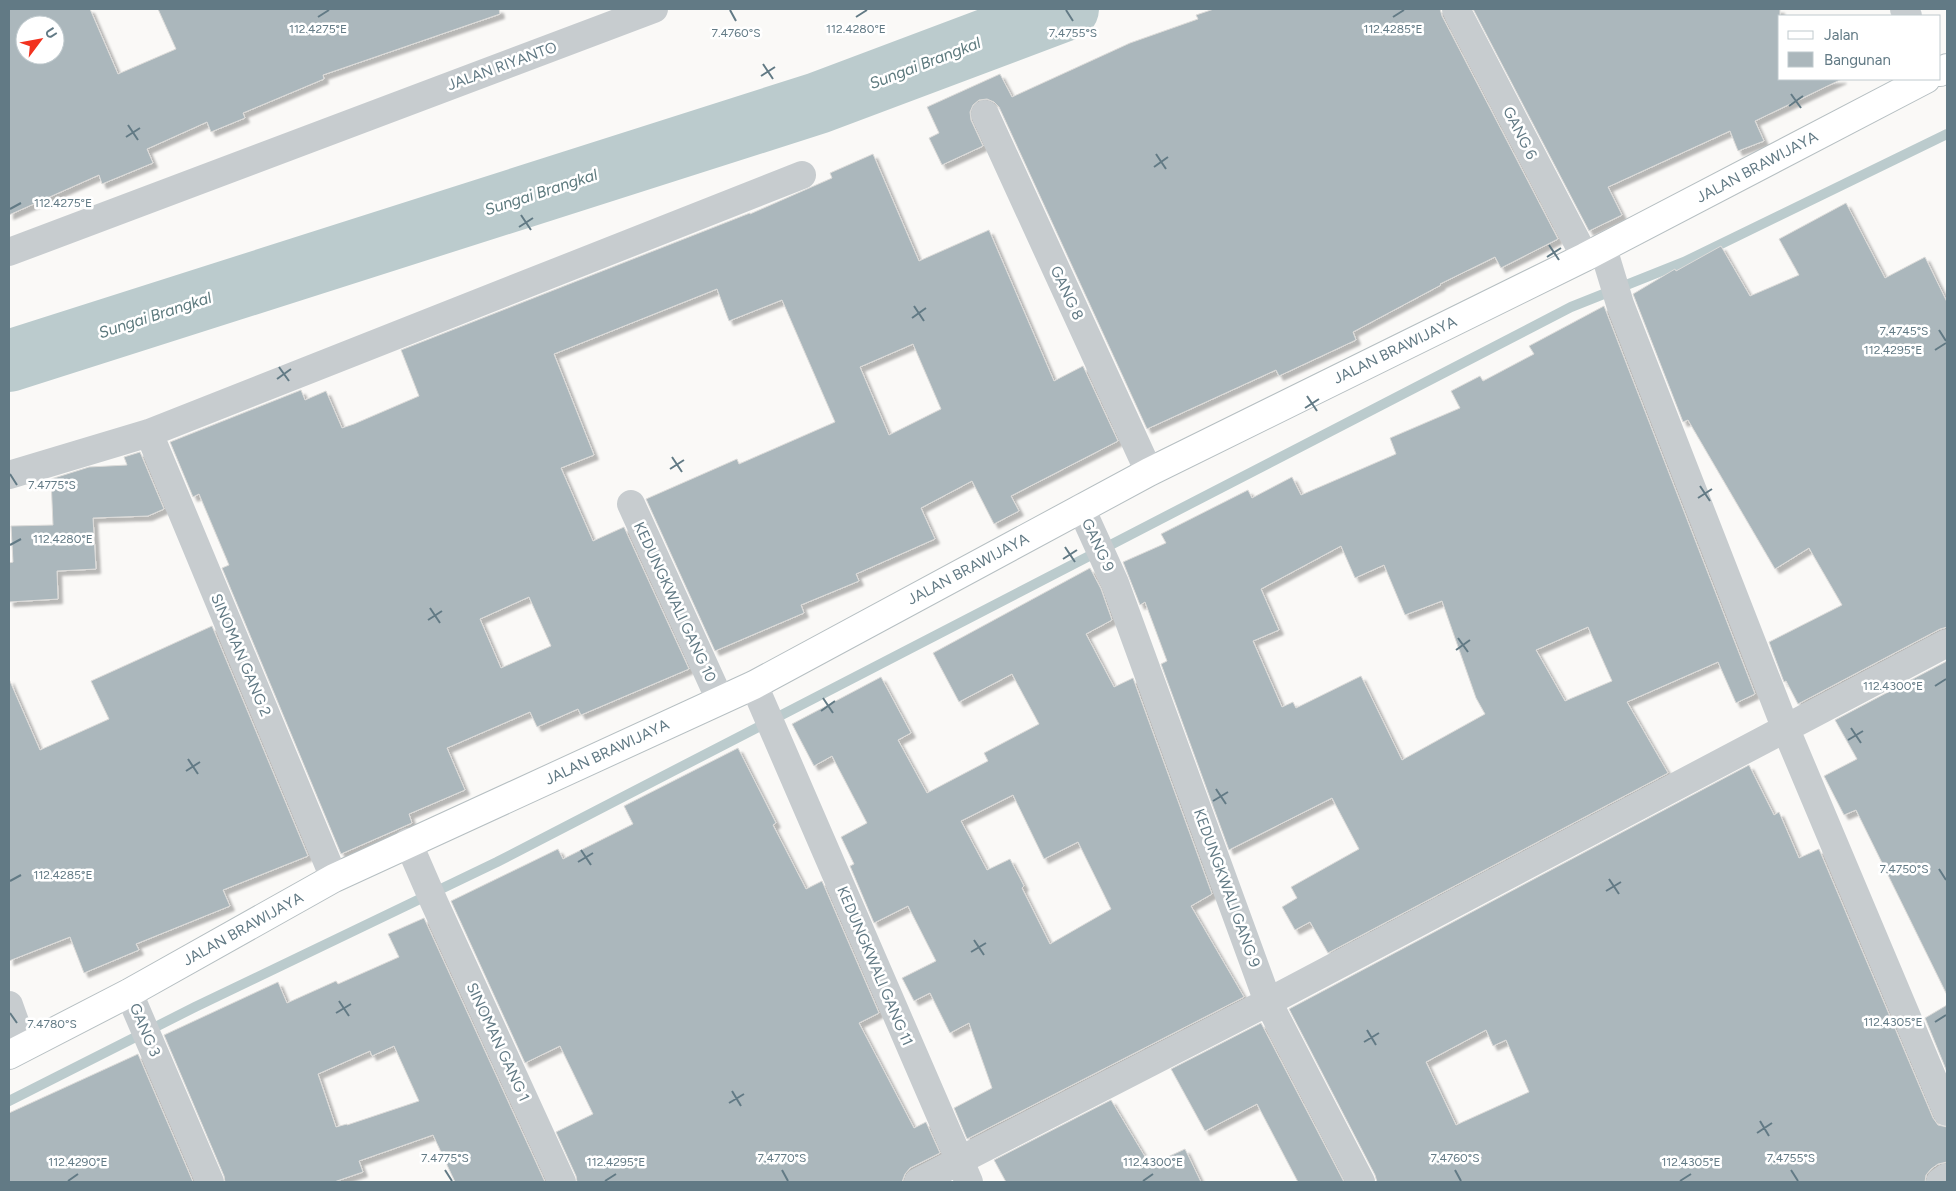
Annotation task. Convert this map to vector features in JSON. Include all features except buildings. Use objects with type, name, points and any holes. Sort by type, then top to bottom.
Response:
[{"type":"main road","name":"JALAN BRAWIJAYA","points":[[17,1051],[129,993],[334,878],[408,842],[720,700],[759,697],[1081,508],[1149,472],[1594,253],[1924,80]]},
{"type":"street","name":"JALAN RIYANTO","points":[[9,252],[654,9]]},
{"type":"street","name":"GANG 6","points":[[1456,9],[1616,293],[1785,727],[1947,1112]]},
{"type":"street","name":"GANG 8","points":[[985,114],[1149,472]]},
{"type":"street","points":[[9,475],[149,433],[802,175]]},
{"type":"street","name":"SINOMAN GANG 2","points":[[149,433],[334,878]]},
{"type":"street","name":"KEDUNGKWALI GANG 10","points":[[630,504],[720,700]]},
{"type":"street","name":"GANG 9","points":[[1081,508],[1116,583]]},
{"type":"street","name":"KEDUNGKWALI GANG 9","points":[[1116,583],[1268,1002],[1361,1182]]},
{"type":"street","points":[[918,1182],[964,1172],[1268,1002],[1947,643]]},
{"type":"street","name":"KEDUNGKWALI GANG 11","points":[[759,697],[964,1172]]},
{"type":"street","name":"SINOMAN GANG 1","points":[[408,842],[562,1182]]},
{"type":"street","name":"GANG 3","points":[[129,993],[210,1182]]},
{"type":"street","points":[[9,1005],[17,1051]]},
{"type":"street","points":[[1940,1182],[1947,1177]]},
{"type":"waterway","name":"Sungai Brangkal","points":[[9,361],[818,103],[1068,9]]},
{"type":"waterway","points":[[9,1101],[195,1007],[497,862],[1571,307],[1684,262],[1947,134]]}]
